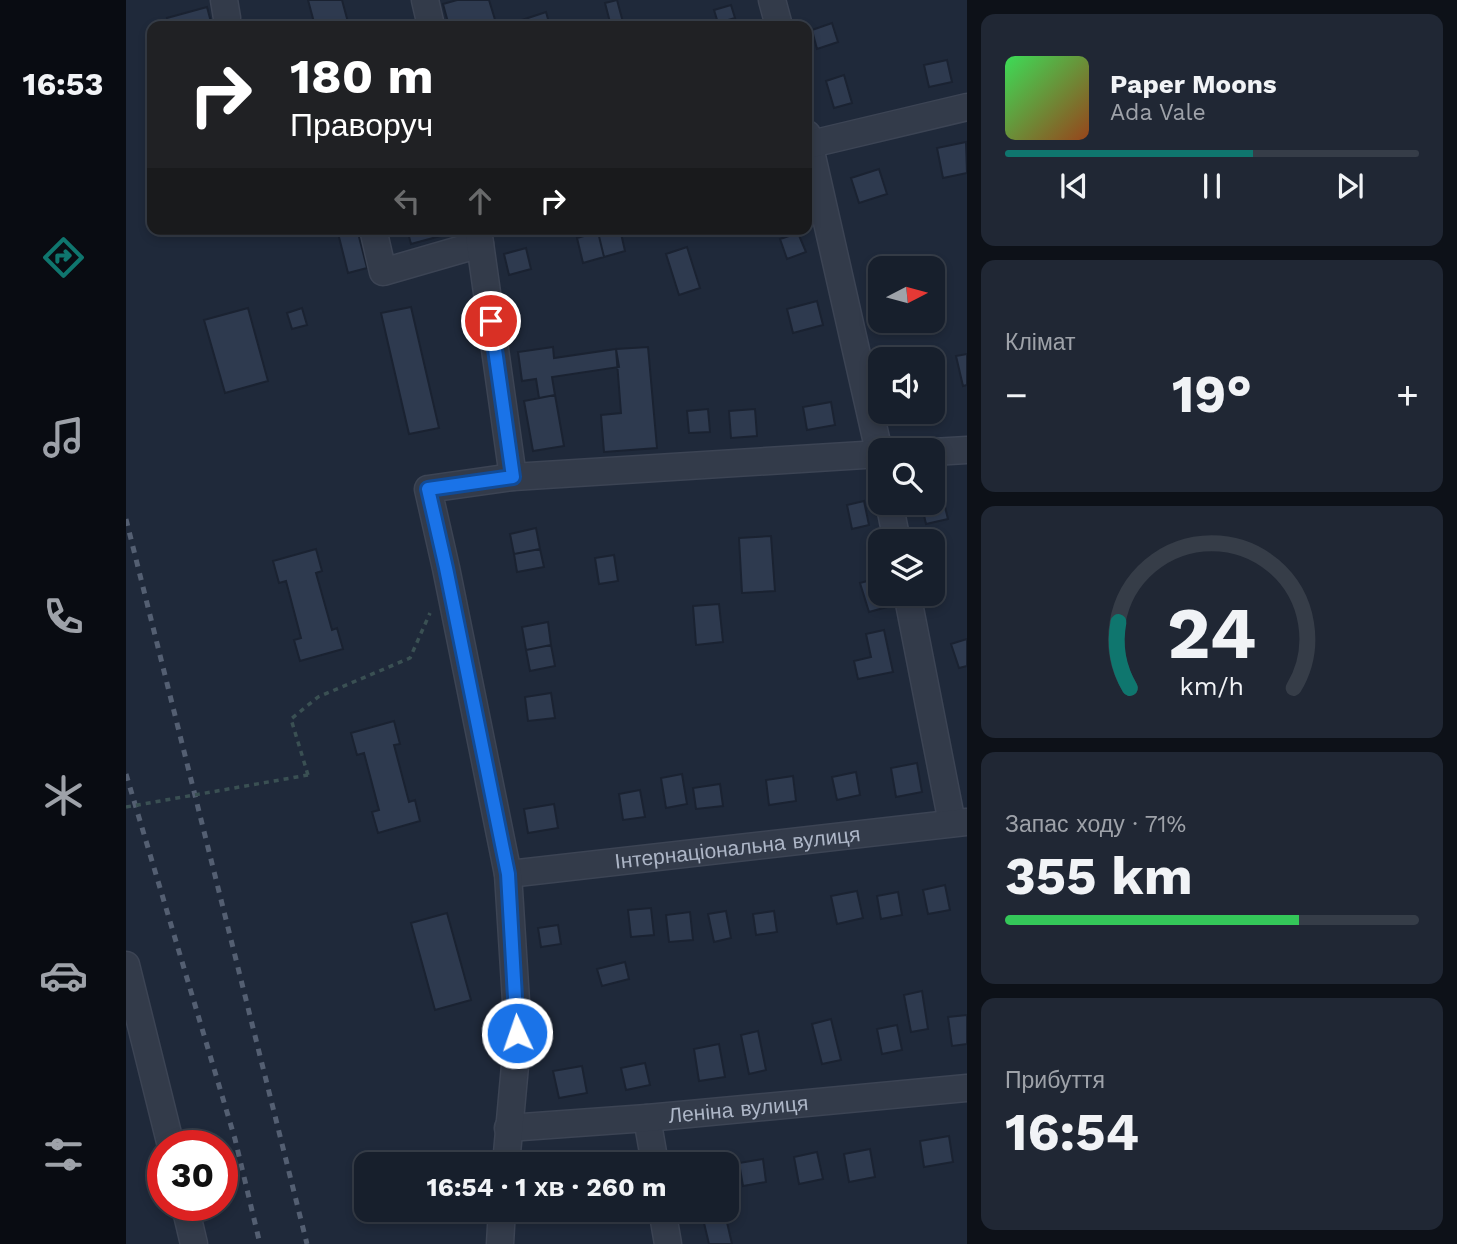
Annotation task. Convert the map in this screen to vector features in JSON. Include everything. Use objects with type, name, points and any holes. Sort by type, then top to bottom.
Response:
[{"type":"street","points":[[425,0],[430,21]]},
{"type":"street","points":[[772,0],[778,21]]},
{"type":"street","points":[[812,140],[967,107]]},
{"type":"street","points":[[812,158],[876,438]]},
{"type":"street","points":[[374,235],[383,272],[479,236],[513,477]]},
{"type":"street","points":[[945,451],[967,450]]},
{"type":"street","points":[[507,1152],[517,1033],[508,874],[428,489],[513,477],[868,456]]},
{"type":"street","points":[[910,606],[959,823]]},
{"type":"street","name":"Інтернаціональна вулиця","points":[[508,874],[959,823]]},
{"type":"street","points":[[126,965],[166,1130]]},
{"type":"street","name":"Леніна вулиця","points":[[508,1128],[647,1118],[967,1088]]},
{"type":"street","points":[[647,1118],[652,1152]]},
{"type":"street","points":[[189,1221],[194,1244]]},
{"type":"street","points":[[499,1244],[501,1222]]},
{"type":"street","points":[[664,1222],[668,1244]]},
{"type":"path","points":[[126,807],[308,775],[291,719],[318,697],[410,658],[434,603]]},
{"type":"building","points":[[308,0],[342,0],[348,21],[314,21]]},
{"type":"building","points":[[457,0],[489,0],[495,21],[448,21],[443,4]]},
{"type":"building","points":[[617,0],[623,21],[610,21],[605,3]]},
{"type":"building","points":[[731,5],[735,18],[717,21],[714,10]]},
{"type":"building","points":[[207,7],[211,21],[168,21],[167,18]]},
{"type":"building","points":[[546,12],[549,21],[522,21]]},
{"type":"building","points":[[832,23],[838,42],[817,49],[812,30]]},
{"type":"building","points":[[947,60],[952,82],[929,87],[924,65]]},
{"type":"building","points":[[844,75],[852,103],[834,108],[826,81]]},
{"type":"building","points":[[966,142],[967,173],[943,178],[937,148]]},
{"type":"building","points":[[879,169],[887,194],[859,203],[851,178]]},
{"type":"building","points":[[338,235],[359,235],[367,268],[348,273]]},
{"type":"building","points":[[409,235],[444,235],[411,244]]},
{"type":"building","points":[[599,235],[621,235],[625,251],[604,257]]},
{"type":"building","points":[[599,235],[604,257],[583,263],[577,238]]},
{"type":"building","points":[[799,235],[806,252],[787,259],[780,239]]},
{"type":"building","points":[[687,247],[700,288],[679,295],[666,254]]},
{"type":"building","points":[[526,248],[531,269],[509,275],[504,254]]},
{"type":"building","points":[[817,301],[823,325],[793,333],[787,309]]},
{"type":"building","points":[[411,307],[439,428],[409,434],[381,313]]},
{"type":"building","points":[[248,308],[268,381],[225,393],[204,320]]},
{"type":"building","points":[[302,308],[307,325],[292,329],[287,313]]},
{"type":"building","points":[[553,347],[554,358],[616,349],[619,367],[552,377],[555,395],[539,398],[536,379],[522,381],[518,352]]},
{"type":"building","points":[[648,347],[657,448],[604,452],[601,415],[621,413],[616,349]]},
{"type":"building","points":[[967,354],[967,385],[963,386],[956,356]]},
{"type":"building","points":[[555,395],[564,446],[533,451],[524,401]]},
{"type":"building","points":[[831,402],[835,425],[807,430],[803,407]]},
{"type":"building","points":[[708,409],[710,432],[689,433],[687,411]]},
{"type":"building","points":[[755,409],[757,436],[731,438],[729,411]]},
{"type":"building","points":[[864,501],[869,525],[852,529],[847,505]]},
{"type":"building","points":[[945,507],[948,519],[926,524],[924,515],[945,515]]},
{"type":"building","points":[[536,528],[540,549],[514,554],[510,534]]},
{"type":"building","points":[[771,536],[775,591],[742,593],[739,538]]},
{"type":"building","points":[[316,549],[322,571],[316,573],[332,630],[337,628],[343,649],[300,661],[294,640],[301,638],[286,581],[279,583],[273,561]]},
{"type":"building","points":[[540,549],[544,567],[517,572],[514,554]]},
{"type":"building","points":[[614,555],[618,581],[599,584],[595,558]]},
{"type":"building","points":[[868,581],[868,606],[887,607],[869,612],[860,583]]},
{"type":"building","points":[[719,604],[723,642],[696,645],[693,606]]},
{"type":"building","points":[[548,622],[551,645],[526,650],[522,627]]},
{"type":"building","points":[[884,630],[893,672],[858,679],[854,661],[871,657],[866,634]]},
{"type":"building","points":[[967,639],[967,666],[959,668],[951,644]]},
{"type":"building","points":[[551,645],[555,666],[530,671],[526,650]]},
{"type":"building","points":[[551,693],[555,718],[528,721],[525,697]]},
{"type":"building","points":[[394,721],[400,744],[394,745],[409,802],[415,800],[420,821],[378,833],[372,812],[379,810],[364,753],[357,755],[351,733]]},
{"type":"building","points":[[917,763],[922,792],[896,797],[891,768]]},
{"type":"building","points":[[856,772],[860,795],[837,800],[832,777]]},
{"type":"building","points":[[682,774],[687,804],[666,808],[661,778]]},
{"type":"building","points":[[793,776],[796,801],[769,805],[766,780]]},
{"type":"building","points":[[720,784],[723,806],[696,809],[693,788]]},
{"type":"building","points":[[640,790],[645,817],[623,820],[619,794]]},
{"type":"building","points":[[554,804],[558,828],[528,833],[524,809]]},
{"type":"building","points":[[945,885],[950,910],[928,914],[923,890]]},
{"type":"building","points":[[857,891],[863,918],[837,924],[831,896]]},
{"type":"building","points":[[898,892],[902,915],[881,919],[877,896]]},
{"type":"building","points":[[651,908],[654,935],[631,937],[628,910]]},
{"type":"building","points":[[726,911],[731,938],[714,942],[708,914]]},
{"type":"building","points":[[774,911],[777,932],[756,935],[753,914]]},
{"type":"building","points":[[690,912],[693,940],[669,942],[666,915]]},
{"type":"building","points":[[447,913],[471,1000],[435,1010],[411,923]]},
{"type":"building","points":[[558,925],[561,944],[541,947],[538,928]]},
{"type":"building","points":[[625,962],[629,979],[602,986],[597,969]]},
{"type":"building","points":[[922,991],[928,1029],[911,1032],[904,995]]},
{"type":"building","points":[[967,1015],[967,1044],[952,1046],[948,1017]]},
{"type":"building","points":[[831,1019],[841,1060],[822,1064],[812,1024]]},
{"type":"building","points":[[897,1025],[902,1050],[882,1054],[877,1029]]},
{"type":"building","points":[[758,1031],[766,1070],[749,1074],[741,1035]]},
{"type":"building","points":[[719,1044],[725,1077],[699,1081],[694,1049]]},
{"type":"building","points":[[645,1063],[650,1085],[626,1090],[621,1068]]},
{"type":"building","points":[[582,1066],[587,1093],[559,1098],[553,1071]]},
{"type":"building","points":[[949,1136],[953,1162],[924,1167],[920,1141]]},
{"type":"building","points":[[870,1149],[875,1177],[849,1182],[844,1154]]},
{"type":"building","points":[[817,1152],[823,1179],[799,1184],[794,1157]]},
{"type":"building","points":[[763,1159],[766,1182],[743,1186],[739,1163]]},
{"type":"building","points":[[727,1222],[732,1244],[709,1244],[704,1223]]},
{"type":"railway","points":[[126,519],[307,1244]]},
{"type":"railway","points":[[126,774],[235,1139],[260,1244]]},
{"type":"route","points":[[491,321],[513,477],[428,489],[508,874],[517,1033]]}]
